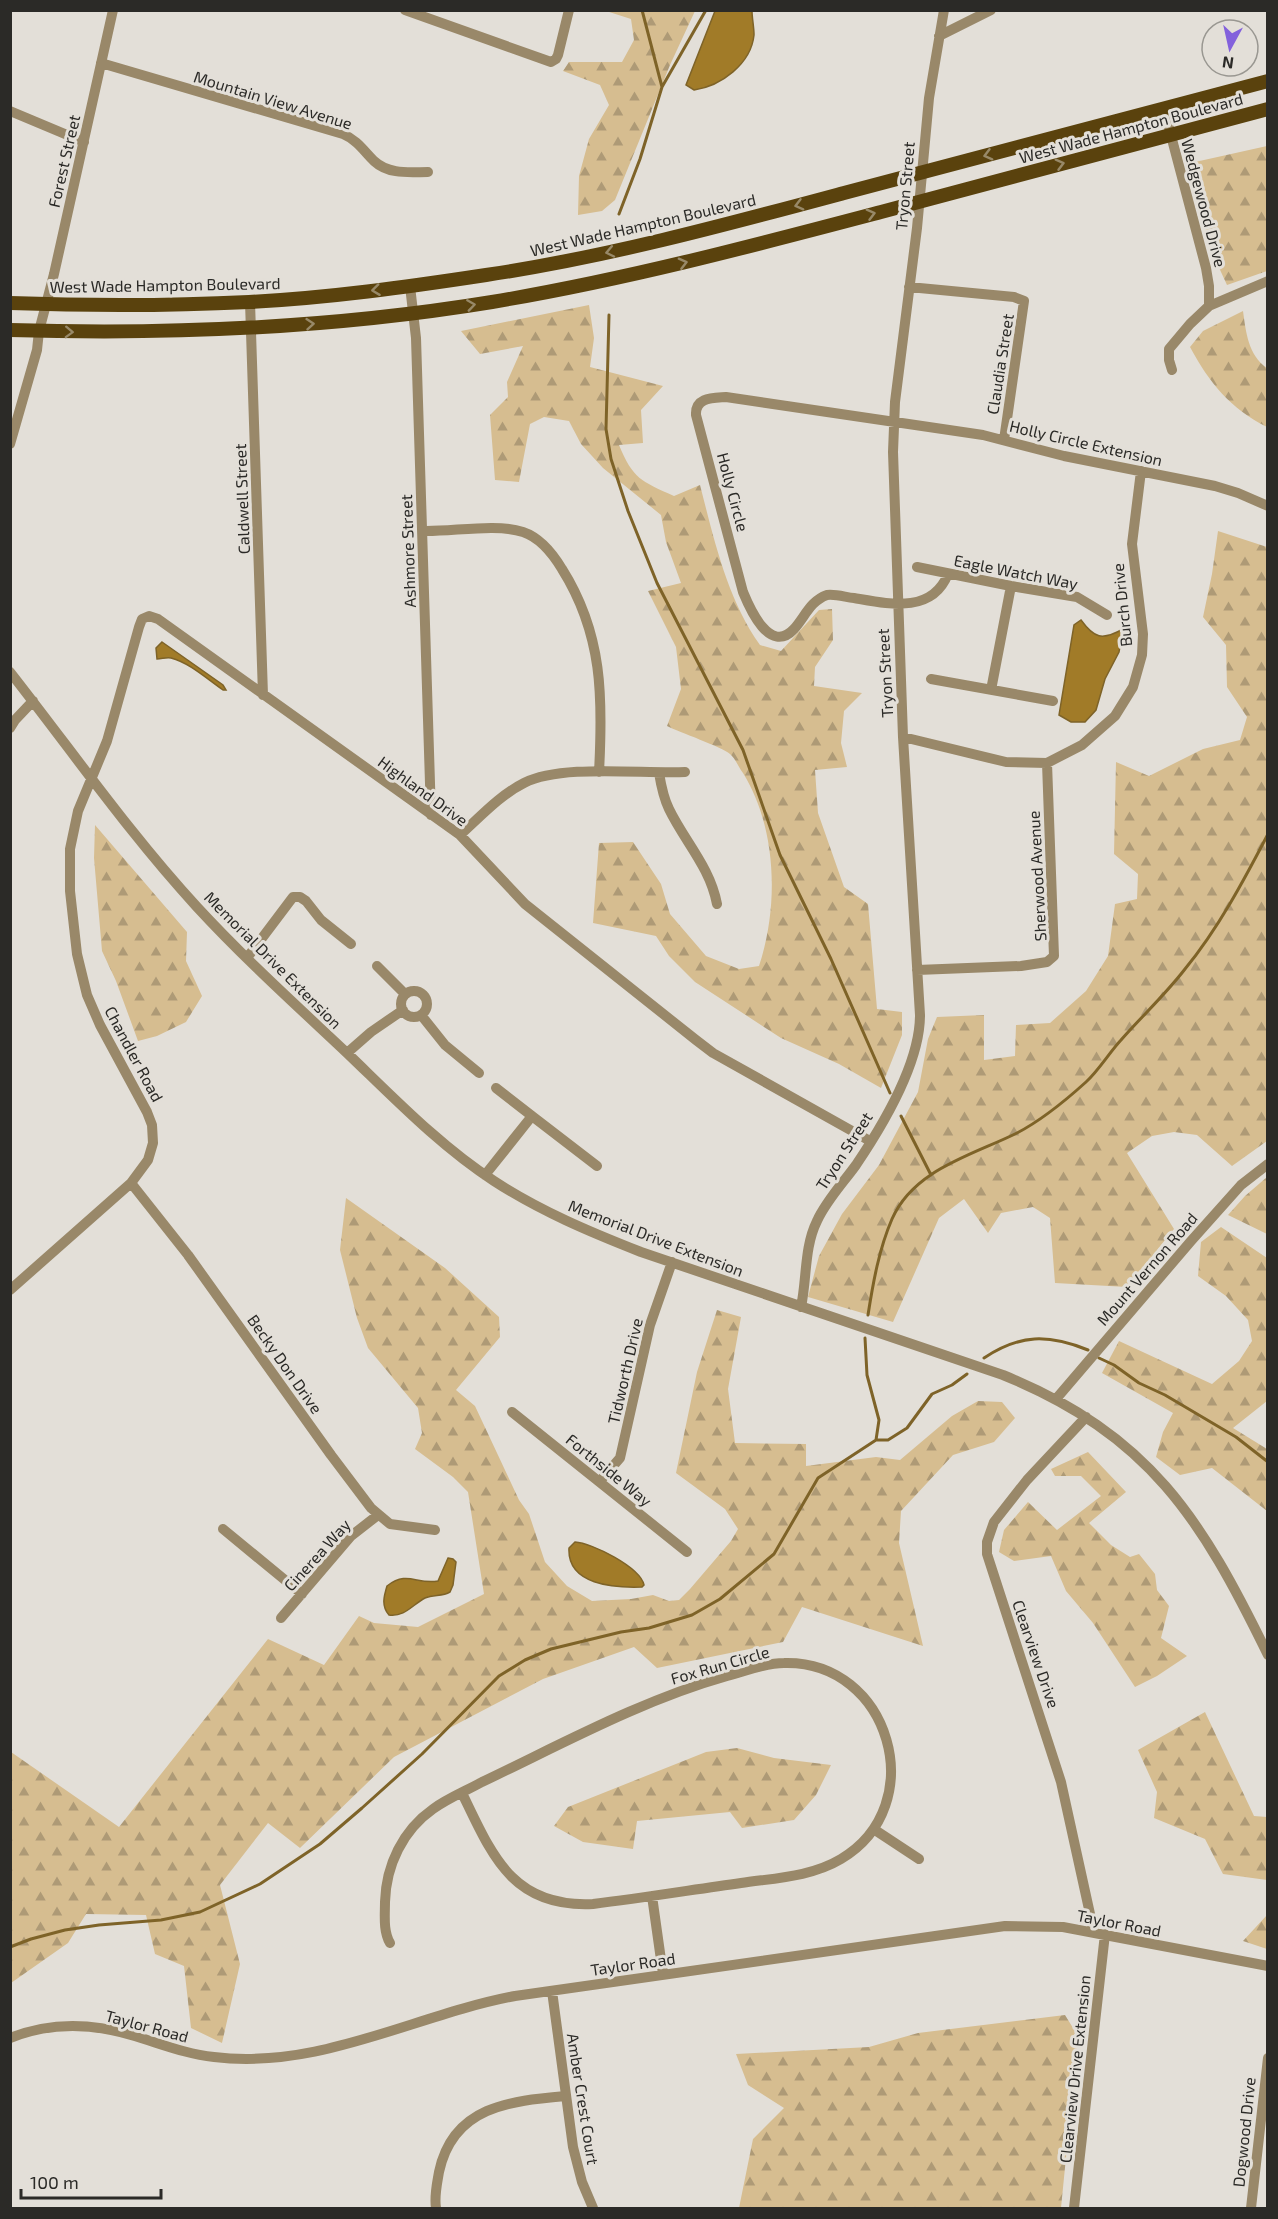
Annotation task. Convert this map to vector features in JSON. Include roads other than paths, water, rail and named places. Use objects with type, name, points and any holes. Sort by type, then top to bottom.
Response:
[{"type":"main road","name":"West Wade Hampton Boulevard","points":[[10,330],[43,318],[149,305],[250,302],[410,286],[494,274],[654,243],[1268,81]]},
{"type":"main road","name":"West Wade Hampton Boulevard","points":[[10,303],[43,318],[149,332],[252,329],[413,313],[498,301],[660,269],[1268,109]]},
{"type":"main road","points":[[494,274],[498,301]]},
{"type":"street","name":"Forest Street","points":[[10,444],[38,350],[43,318],[113,10]]},
{"type":"street","points":[[405,10],[550,62],[558,55],[569,10]]},
{"type":"street","name":"Tryon Street","points":[[801,1307],[809,1246],[815,1224],[870,1141],[901,1086],[916,1051],[920,1025],[897,604],[893,508],[894,422],[929,98],[944,10]]},
{"type":"street","points":[[939,36],[991,10]]},
{"type":"street","name":"Mountain View Avenue","points":[[101,63],[343,134],[355,140],[376,163],[386,169],[398,172],[428,171]]},
{"type":"street","name":"Wedgewood Drive","points":[[1164,109],[1206,268],[1209,306]]},
{"type":"street","points":[[10,111],[84,142]]},
{"type":"street","points":[[1172,370],[1169,349],[1209,306],[1268,280]]},
{"type":"street","name":"Ashmore Street","points":[[410,286],[416,338],[431,815]]},
{"type":"street","name":"Claudia Street","points":[[909,287],[1014,297],[1024,301],[1017,363],[1004,440]]},
{"type":"street","name":"Caldwell Street","points":[[250,302],[264,695]]},
{"type":"street","name":"Holly Circle","points":[[894,422],[726,397],[708,399],[698,403],[696,408],[743,592],[752,613],[762,628],[774,635],[789,634],[812,604],[827,595],[897,604]]},
{"type":"street","name":"Holly Circle Extension","points":[[894,422],[1004,440],[1064,456],[1215,486],[1245,495],[1268,506]]},
{"type":"street","name":"Burch Drive","points":[[903,737],[1006,762],[1047,763],[1083,746],[1105,727],[1123,704],[1138,672],[1142,655],[1143,634],[1132,544],[1141,471]]},
{"type":"street","points":[[423,531],[503,528],[517,530],[538,540],[558,562],[578,598],[592,633],[596,651],[600,688],[599,772]]},
{"type":"street","name":"Eagle Watch Way","points":[[917,567],[1077,597],[1107,615]]},
{"type":"street","points":[[897,604],[915,603],[935,596],[945,583],[948,574]]},
{"type":"street","points":[[991,690],[1011,586]]},
{"type":"street","name":"Highland Drive","points":[[92,778],[108,741],[142,619],[149,616],[158,619],[460,835],[525,904],[713,1053],[870,1141]]},
{"type":"street","name":"Memorial Drive Extension","points":[[10,672],[164,870],[198,908],[247,958],[441,1141],[485,1175],[534,1205],[568,1222],[672,1262],[1003,1376],[1056,1399],[1086,1417],[1137,1455],[1179,1501],[1227,1574],[1268,1655]]},
{"type":"street","points":[[931,679],[1053,701]]},
{"type":"street","points":[[10,728],[33,701]]},
{"type":"street","name":"Sherwood Avenue","points":[[917,970],[1021,966],[1047,962],[1054,956],[1047,763]]},
{"type":"street","points":[[460,835],[511,791],[541,777],[575,772],[685,772]]},
{"type":"street","points":[[659,773],[668,808],[706,869],[714,886],[717,904]]},
{"type":"street","name":"Chandler Road","points":[[10,1290],[131,1184],[151,1153],[153,1143],[152,1125],[147,1112],[100,1025],[87,995],[76,954],[69,862],[72,833],[92,778]]},
{"type":"street","points":[[247,958],[293,897],[300,897],[306,901],[321,920],[351,944]]},
{"type":"street","points":[[377,966],[405,994]]},
{"type":"street","points":[[413,990],[424,994],[427,1005],[421,1015],[410,1016],[403,1010],[401,1002],[405,994],[413,990]]},
{"type":"street","points":[[347,1053],[370,1032],[403,1010]]},
{"type":"street","points":[[421,1015],[445,1045],[479,1073]]},
{"type":"street","points":[[496,1088],[597,1166]]},
{"type":"street","points":[[485,1175],[532,1116]]},
{"type":"street","name":"Mount Vernon Road","points":[[1056,1399],[1241,1185],[1268,1164]]},
{"type":"street","name":"Becky Don Drive","points":[[131,1184],[188,1255],[331,1455],[378,1515],[390,1524],[435,1530]]},
{"type":"street","name":"Tidworth Drive","points":[[600,1480],[620,1458],[650,1325],[672,1262]]},
{"type":"street","name":"Forthside Way","points":[[512,1412],[600,1480],[687,1552]]},
{"type":"street","name":"Clearview Drive","points":[[1086,1417],[1027,1480],[994,1522],[987,1542],[987,1554],[1061,1782],[1099,1933]]},
{"type":"street","name":"Cinerea Way","points":[[281,1618],[351,1536],[378,1515]]},
{"type":"street","points":[[223,1529],[302,1594]]},
{"type":"street","name":"Fox Run Circle","points":[[795,1663],[819,1669],[847,1682],[867,1702],[882,1726],[890,1751],[892,1778],[885,1806],[875,1830],[848,1854],[813,1871],[578,1905],[555,1901],[533,1892],[514,1880],[498,1863],[487,1846],[462,1793],[674,1693],[762,1666],[795,1663]]},
{"type":"street","points":[[390,1943],[386,1937],[385,1893],[396,1853],[409,1832],[430,1811],[462,1793]]},
{"type":"street","points":[[875,1830],[920,1859]]},
{"type":"street","points":[[652,1896],[663,1974]]},
{"type":"street","name":"Taylor Road","points":[[10,2038],[45,2028],[92,2027],[131,2035],[198,2055],[244,2060],[277,2058],[343,2047],[490,2001],[999,1926],[1043,1926],[1099,1933],[1184,1952],[1268,1966]]},
{"type":"street","name":"Clearview Drive Extension","points":[[1074,2208],[1099,1933]]},
{"type":"street","name":"Amber Crest Court","points":[[552,1991],[575,2158],[582,2182],[594,2208]]},
{"type":"street","name":"Dogwood Drive","points":[[1251,2208],[1268,2058]]},
{"type":"street","points":[[436,2208],[436,2187],[444,2156],[454,2138],[466,2124],[485,2110],[505,2103],[566,2096]]},
{"type":"waterway","points":[[642,10],[662,87]]},
{"type":"waterway","points":[[619,214],[640,159],[662,87],[706,10]]},
{"type":"waterway","points":[[609,315],[606,429],[611,459],[628,511],[657,583],[743,750],[780,855],[831,959],[890,1093]]},
{"type":"waterway","points":[[868,1315],[883,1242],[902,1202],[915,1188],[946,1165],[1017,1133],[1035,1122],[1062,1103],[1091,1077],[1170,988],[1209,938],[1268,834]]},
{"type":"waterway","points":[[901,1116],[931,1175]]},
{"type":"waterway","points":[[865,1338],[867,1375],[879,1420],[876,1440]]},
{"type":"waterway","points":[[984,1358],[1010,1344],[1034,1339],[1060,1341],[1088,1350]]},
{"type":"waterway","points":[[1099,1358],[1236,1437],[1268,1462]]},
{"type":"waterway","points":[[10,1947],[65,1930],[161,1920],[200,1912],[260,1884],[320,1844],[362,1808],[422,1754],[499,1676],[525,1660],[551,1649],[621,1632],[649,1628],[692,1615],[720,1599],[774,1554],[818,1478],[876,1440],[888,1440],[907,1428],[932,1394],[952,1385],[967,1374]]}]
